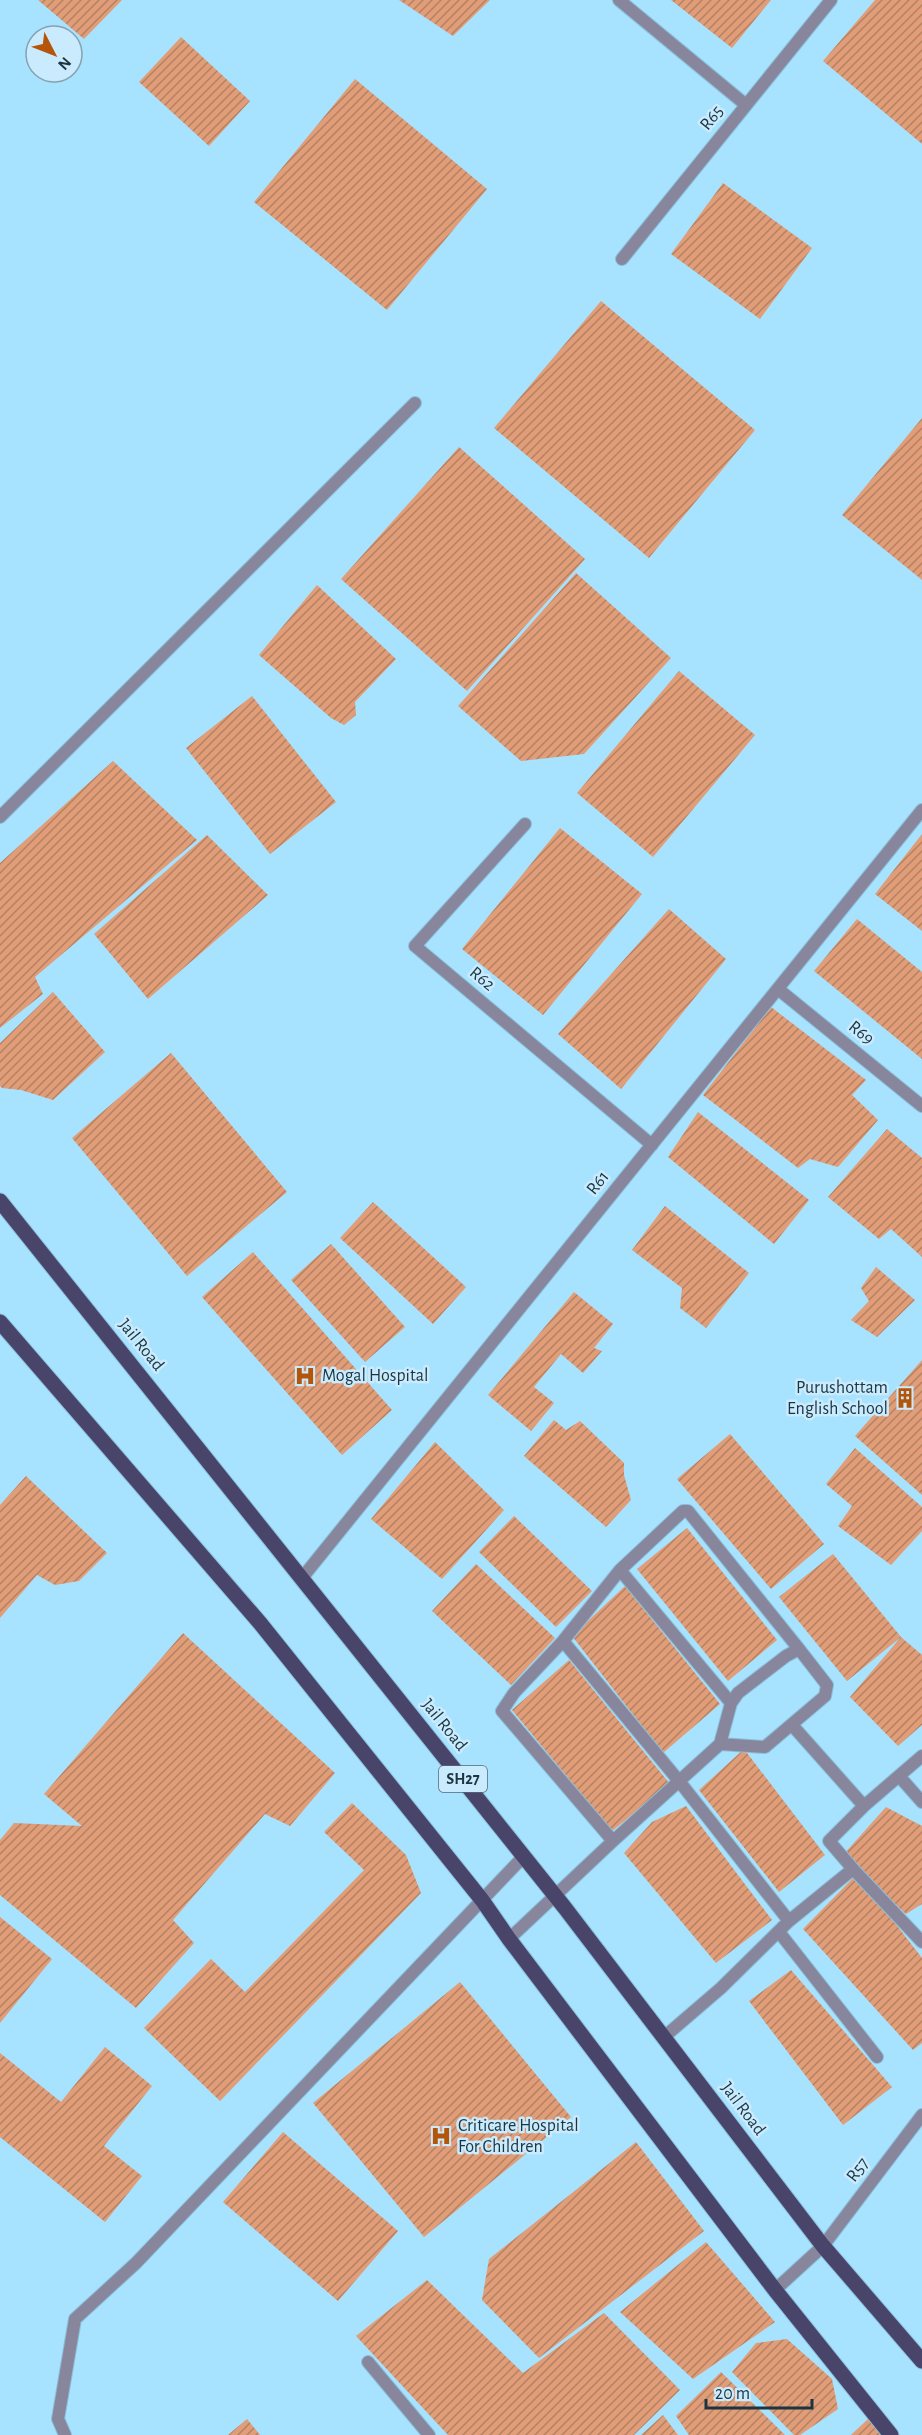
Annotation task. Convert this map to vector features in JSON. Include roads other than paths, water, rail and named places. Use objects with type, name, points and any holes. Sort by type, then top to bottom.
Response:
[{"type":"main road","name":"Jail Road","points":[[0,1201],[555,1895],[823,2246],[922,2361]]},
{"type":"main road","points":[[0,1322],[260,1623],[482,1900],[509,1939],[775,2290],[891,2435]]},
{"type":"street","points":[[619,0],[746,105]]},
{"type":"street","name":"R65","points":[[622,259],[831,0]]},
{"type":"street","points":[[0,817],[415,403]]},
{"type":"street","name":"R61","points":[[302,1578],[922,810]]},
{"type":"street","name":"R62","points":[[525,824],[415,946],[652,1145]]},
{"type":"street","name":"R69","points":[[778,989],[922,1106]]},
{"type":"street","points":[[613,1841],[502,1711],[514,1693],[562,1641],[620,1570],[683,1511],[688,1511],[827,1685],[825,1696],[765,1747],[720,1744]]},
{"type":"street","points":[[620,1570],[731,1703]]},
{"type":"street","points":[[562,1641],[679,1781],[789,1921]]},
{"type":"street","points":[[509,1939],[720,1744],[731,1703],[738,1693],[786,1656],[799,1649]]},
{"type":"street","points":[[792,1725],[864,1806]]},
{"type":"street","points":[[922,1756],[864,1806],[829,1841],[922,1942]]},
{"type":"street","points":[[899,1776],[922,1802]]},
{"type":"street","points":[[65,2435],[57,2419],[75,2319],[136,2263],[524,1856]]},
{"type":"street","points":[[664,2037],[721,1988],[789,1921],[853,1869]]},
{"type":"street","points":[[779,1932],[877,2056]]},
{"type":"street","name":"R57","points":[[775,2290],[823,2246],[922,2115]]},
{"type":"street","points":[[368,2362],[429,2435]]},
{"type":"place","name":"Mogal Hospital","points":[[305,1376]]},
{"type":"place","name":"Purushottam English School","points":[[905,1398]]},
{"type":"place","name":"Criticare Hospital For Children","points":[[441,2136]]}]
